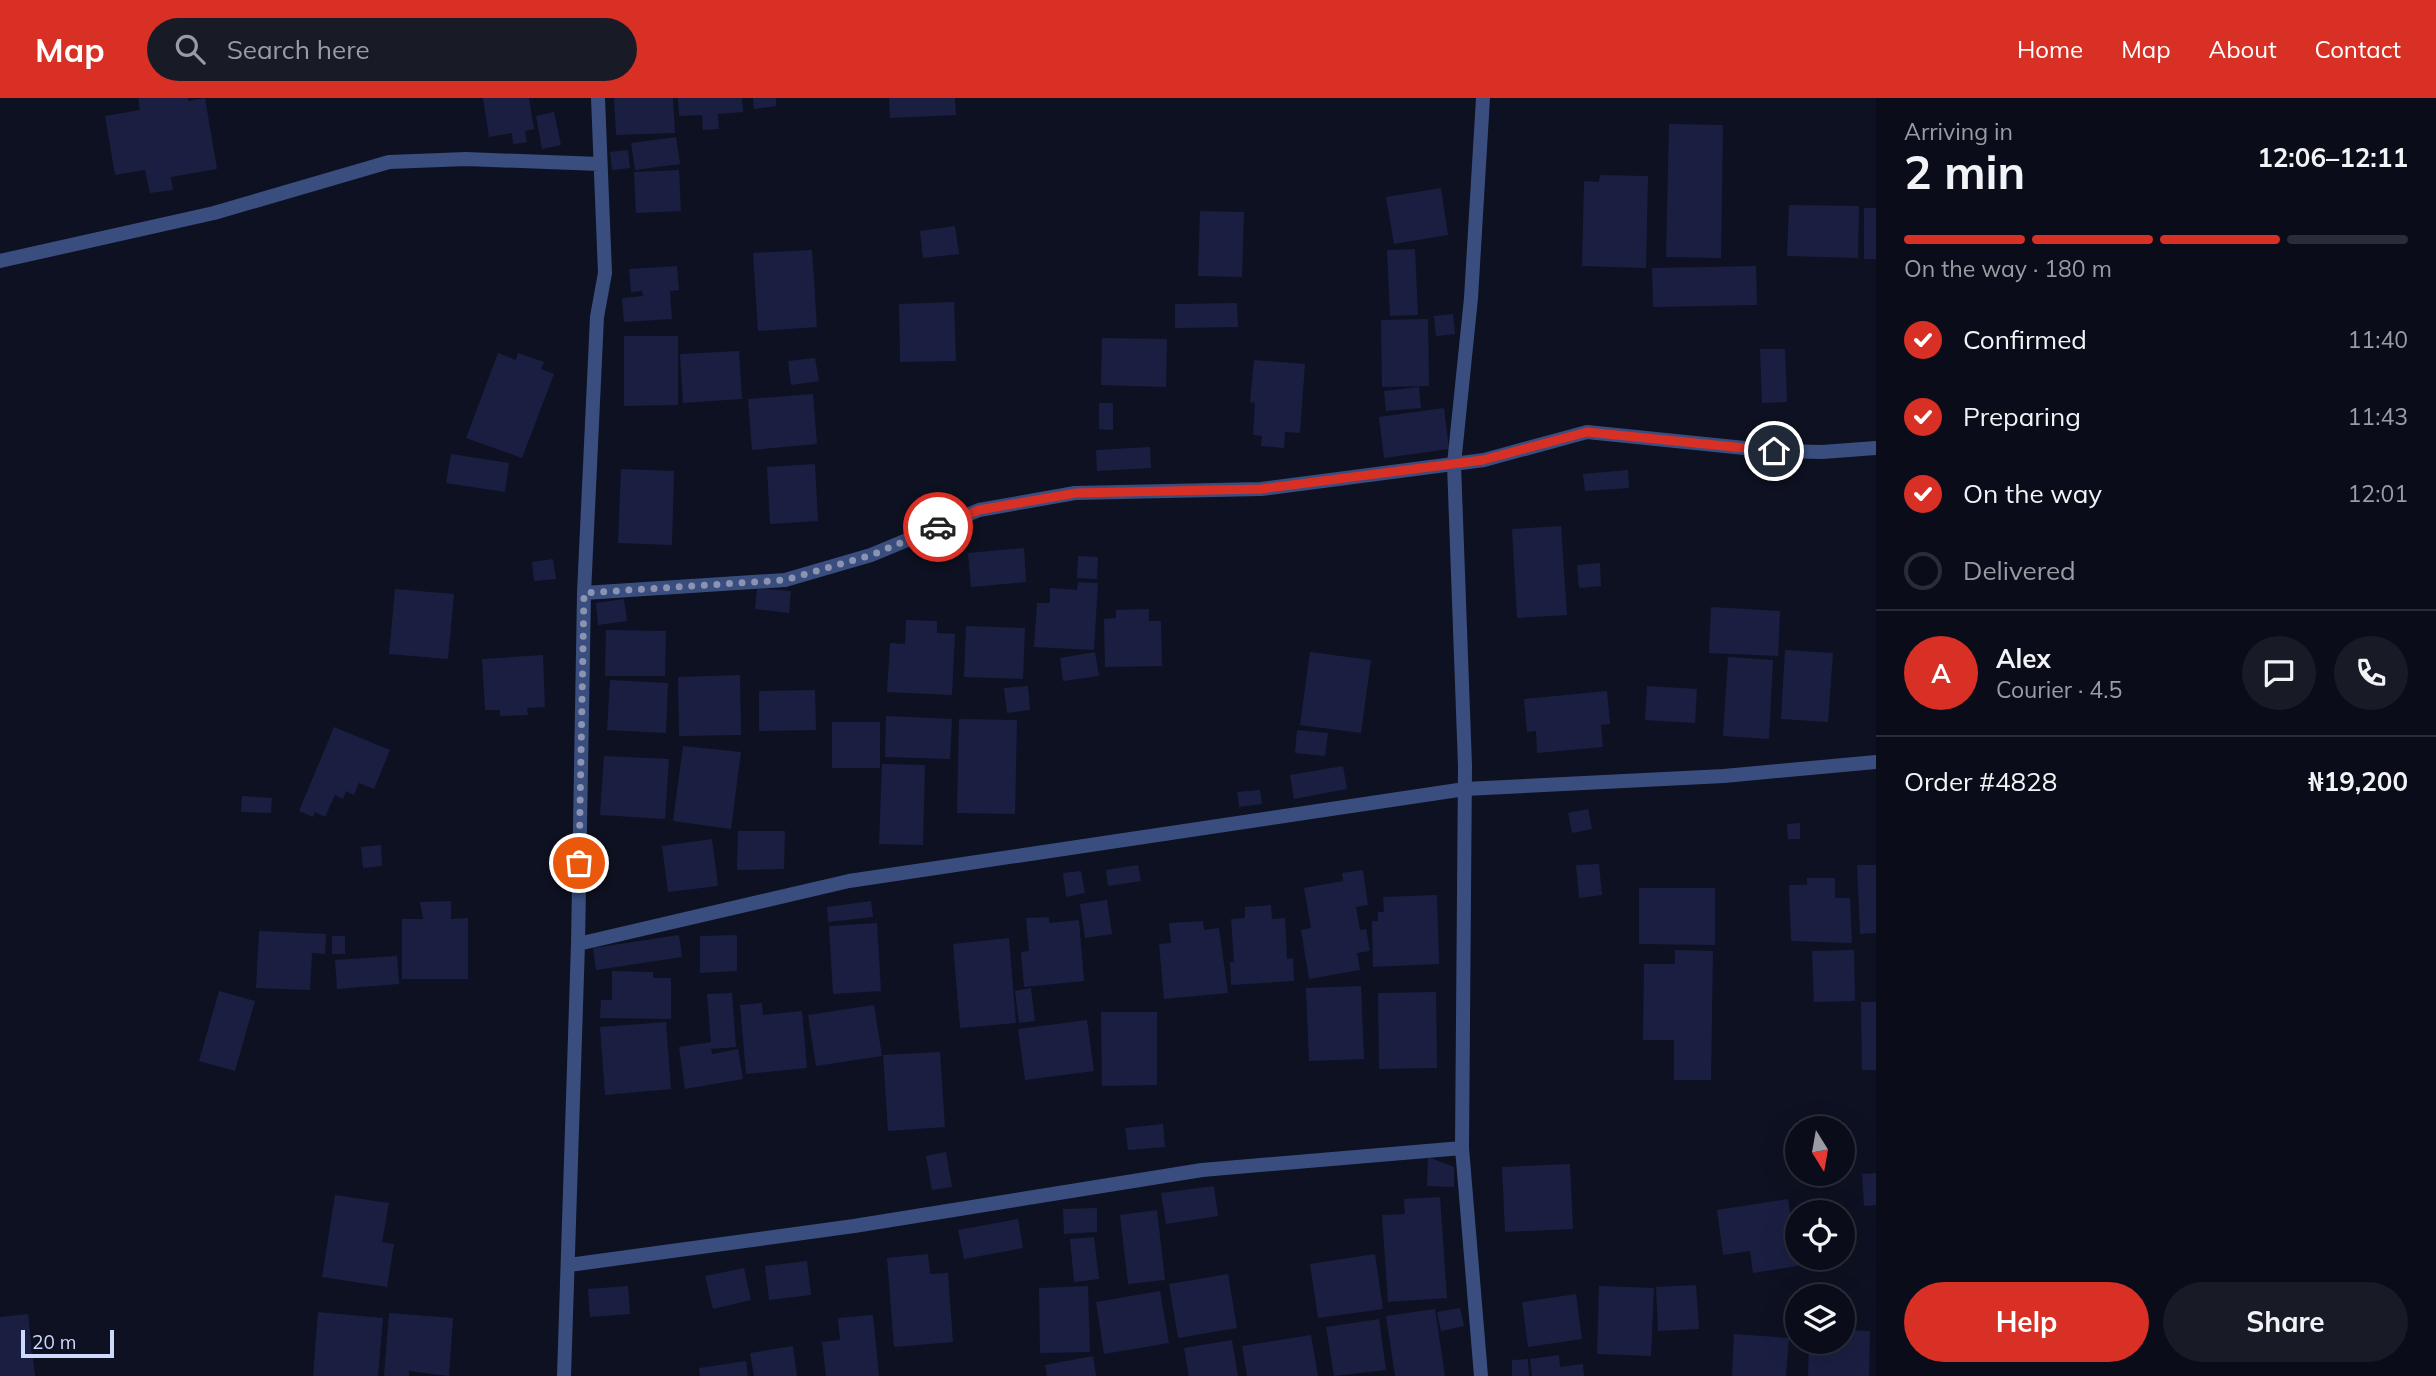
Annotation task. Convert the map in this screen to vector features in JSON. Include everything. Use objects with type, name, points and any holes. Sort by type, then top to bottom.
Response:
[{"type":"street","points":[[564,1376],[578,944],[584,593],[597,317],[605,273],[598,98]]},
{"type":"street","points":[[1481,1376],[1462,1148],[1465,789],[1454,464],[1471,298],[1483,98]]},
{"type":"street","points":[[0,261],[214,213],[389,162],[466,159],[600,164]]},
{"type":"street","points":[[584,593],[785,580],[872,555],[979,510],[1076,493],[1261,489],[1483,460],[1587,432],[1774,451],[1822,452],[1876,448]]},
{"type":"street","points":[[578,944],[849,881],[1465,789],[1724,776],[1876,762]]},
{"type":"street","points":[[569,1265],[854,1226],[1202,1170],[1462,1148]]},
{"type":"building","points":[[138,98],[188,98],[188,101],[205,98],[217,169],[171,177],[173,190],[150,193],[145,170],[115,175],[105,116],[140,110]]},
{"type":"building","points":[[483,98],[529,98],[534,129],[525,131],[527,142],[513,144],[512,133],[489,137]]},
{"type":"building","points":[[614,98],[673,98],[675,133],[616,135]]},
{"type":"building","points":[[678,98],[742,98],[743,112],[718,114],[719,129],[703,130],[702,115],[679,116]]},
{"type":"building","points":[[753,98],[776,98],[776,106],[754,109]]},
{"type":"building","points":[[889,98],[955,98],[956,115],[890,118]]},
{"type":"building","points":[[554,112],[561,145],[542,149],[536,116]]},
{"type":"building","points":[[1669,124],[1723,125],[1721,258],[1666,257]]},
{"type":"building","points":[[676,137],[680,164],[635,170],[631,143]]},
{"type":"building","points":[[628,150],[630,168],[612,170],[610,152]]},
{"type":"building","points":[[679,170],[681,211],[636,213],[634,172]]},
{"type":"building","points":[[1600,175],[1648,176],[1646,268],[1582,266],[1584,181],[1599,182]]},
{"type":"building","points":[[1441,188],[1448,235],[1394,244],[1386,197]]},
{"type":"building","points":[[1789,205],[1859,206],[1858,258],[1787,256]]},
{"type":"building","points":[[1864,208],[1876,208],[1876,259],[1864,259]]},
{"type":"building","points":[[1200,211],[1244,212],[1242,277],[1198,276]]},
{"type":"building","points":[[955,226],[959,254],[923,258],[920,231]]},
{"type":"building","points":[[1415,249],[1418,315],[1390,316],[1387,250]]},
{"type":"building","points":[[812,250],[817,327],[758,331],[753,253]]},
{"type":"building","points":[[677,266],[679,290],[670,291],[672,319],[624,322],[622,298],[643,296],[642,291],[631,292],[629,269]]},
{"type":"building","points":[[1756,266],[1757,305],[1653,307],[1652,268]]},
{"type":"building","points":[[954,302],[956,361],[900,362],[899,304]]},
{"type":"building","points":[[1237,303],[1238,327],[1175,328],[1175,304]]},
{"type":"building","points":[[1453,314],[1455,334],[1436,336],[1434,316]]},
{"type":"building","points":[[1428,319],[1429,386],[1382,387],[1381,320]]},
{"type":"building","points":[[624,336],[678,336],[678,405],[624,406]]},
{"type":"building","points":[[1102,338],[1167,339],[1166,387],[1101,385]]},
{"type":"building","points":[[1760,349],[1785,349],[1787,402],[1762,403]]},
{"type":"building","points":[[739,351],[742,399],[683,403],[680,354]]},
{"type":"building","points":[[498,353],[516,360],[518,353],[544,362],[541,369],[554,374],[522,458],[466,438]]},
{"type":"building","points":[[815,358],[819,381],[791,385],[788,361]]},
{"type":"building","points":[[1254,360],[1305,364],[1300,433],[1285,432],[1284,448],[1261,446],[1262,436],[1253,435],[1255,403],[1250,402]]},
{"type":"building","points":[[1419,387],[1421,408],[1386,411],[1384,391]]},
{"type":"building","points":[[813,394],[817,444],[752,450],[748,399]]},
{"type":"building","points":[[1099,403],[1113,403],[1113,430],[1099,429]]},
{"type":"building","points":[[1444,408],[1449,449],[1384,458],[1379,417]]},
{"type":"building","points":[[1150,447],[1151,468],[1097,471],[1096,450]]},
{"type":"building","points":[[451,454],[509,463],[505,492],[446,483]]},
{"type":"building","points":[[815,464],[818,521],[770,524],[767,467]]},
{"type":"building","points":[[621,469],[674,471],[672,545],[618,543]]},
{"type":"building","points":[[1628,470],[1629,488],[1585,491],[1583,474]]},
{"type":"building","points":[[1561,526],[1567,615],[1517,618],[1512,529]]},
{"type":"building","points":[[1024,548],[1026,582],[971,587],[968,553]]},
{"type":"building","points":[[1078,556],[1098,557],[1097,579],[1077,578]]},
{"type":"building","points":[[553,559],[556,579],[534,581],[532,562]]},
{"type":"building","points":[[1600,563],[1601,586],[1579,588],[1577,565]]},
{"type":"building","points":[[1078,582],[1098,583],[1094,650],[1034,647],[1037,603],[1050,603],[1050,588],[1077,590]]},
{"type":"building","points":[[757,588],[791,591],[789,613],[755,609]]},
{"type":"building","points":[[395,589],[454,594],[448,659],[389,654]]},
{"type":"building","points":[[624,599],[627,621],[598,625],[596,603]]},
{"type":"building","points":[[1711,607],[1780,611],[1778,656],[1709,653]]},
{"type":"building","points":[[1149,609],[1149,621],[1161,621],[1162,666],[1105,667],[1104,619],[1116,618],[1116,610]]},
{"type":"building","points":[[906,620],[937,621],[937,633],[955,634],[952,695],[887,692],[890,643],[905,644]]},
{"type":"building","points":[[966,626],[1025,628],[1023,679],[964,677]]},
{"type":"building","points":[[606,630],[666,631],[665,676],[605,676]]},
{"type":"building","points":[[1785,650],[1833,653],[1828,722],[1781,719]]},
{"type":"building","points":[[1095,652],[1099,676],[1063,681],[1060,658]]},
{"type":"building","points":[[1310,652],[1371,660],[1361,733],[1300,725]]},
{"type":"building","points":[[543,655],[545,707],[527,708],[528,715],[500,716],[500,710],[485,710],[482,659]]},
{"type":"building","points":[[1728,657],[1773,660],[1769,739],[1723,736]]},
{"type":"building","points":[[740,675],[741,735],[679,736],[678,677]]},
{"type":"building","points":[[610,680],[668,683],[666,733],[607,730]]},
{"type":"building","points":[[1028,686],[1030,710],[1007,713],[1004,688]]},
{"type":"building","points":[[1647,686],[1697,689],[1695,723],[1645,720]]},
{"type":"building","points":[[815,690],[816,730],[759,731],[759,691]]},
{"type":"building","points":[[1607,691],[1610,724],[1601,725],[1603,747],[1537,753],[1536,731],[1527,732],[1524,699]]},
{"type":"building","points":[[886,716],[952,719],[950,759],[885,757]]},
{"type":"building","points":[[959,719],[1017,720],[1015,814],[957,813]]},
{"type":"building","points":[[832,722],[880,722],[880,768],[832,768]]},
{"type":"building","points":[[334,727],[390,750],[374,789],[359,783],[354,795],[346,791],[343,799],[335,795],[325,817],[315,812],[313,817],[299,811]]},
{"type":"building","points":[[1297,730],[1328,733],[1325,756],[1295,753]]},
{"type":"building","points":[[683,746],[741,752],[731,829],[673,821]]},
{"type":"building","points":[[604,756],[669,759],[665,819],[600,815]]},
{"type":"building","points":[[882,764],[925,765],[923,845],[879,844]]},
{"type":"building","points":[[1343,766],[1347,789],[1294,799],[1290,775]]},
{"type":"building","points":[[1260,790],[1262,804],[1239,807],[1237,792]]},
{"type":"building","points":[[242,796],[272,798],[271,813],[241,812]]},
{"type":"building","points":[[1588,809],[1592,829],[1572,833],[1568,813]]},
{"type":"building","points":[[1800,823],[1800,839],[1788,839],[1787,824]]},
{"type":"building","points":[[738,831],[785,831],[784,869],[737,870]]},
{"type":"building","points":[[712,839],[718,886],[668,892],[662,846]]},
{"type":"building","points":[[381,845],[382,866],[363,868],[361,847]]},
{"type":"building","points":[[1599,864],[1602,895],[1579,898],[1576,865]]},
{"type":"building","points":[[1138,865],[1141,881],[1108,886],[1106,870]]},
{"type":"building","points":[[1857,865],[1876,865],[1876,933],[1860,934]]},
{"type":"building","points":[[1363,870],[1368,905],[1356,907],[1360,930],[1366,929],[1370,951],[1357,953],[1360,970],[1309,979],[1301,930],[1311,928],[1304,888],[1343,881],[1342,873]]},
{"type":"building","points":[[1081,871],[1085,893],[1066,897],[1063,873]]},
{"type":"building","points":[[1807,878],[1835,878],[1835,898],[1850,898],[1852,943],[1791,941],[1789,885],[1807,885]]},
{"type":"building","points":[[1639,888],[1715,888],[1715,945],[1639,944]]},
{"type":"building","points":[[1437,895],[1439,964],[1373,967],[1372,921],[1378,921],[1378,912],[1384,912],[1383,897]]},
{"type":"building","points":[[1107,900],[1112,934],[1085,938],[1080,904]]},
{"type":"building","points":[[451,901],[451,919],[468,918],[468,979],[402,979],[402,919],[423,919],[420,902]]},
{"type":"building","points":[[871,901],[873,917],[828,922],[827,907]]},
{"type":"building","points":[[1271,905],[1272,919],[1285,918],[1287,959],[1293,958],[1294,981],[1231,985],[1230,962],[1234,962],[1231,919],[1245,918],[1245,907]]},
{"type":"building","points":[[1049,917],[1049,923],[1079,920],[1084,981],[1024,987],[1021,952],[1029,951],[1026,918]]},
{"type":"building","points":[[1203,921],[1204,930],[1219,928],[1228,993],[1164,999],[1159,944],[1171,943],[1169,923]]},
{"type":"building","points":[[877,923],[881,991],[833,994],[829,926]]},
{"type":"building","points":[[259,931],[326,934],[325,954],[312,953],[310,990],[256,988]]},
{"type":"building","points":[[679,935],[682,957],[596,970],[593,948]]},
{"type":"building","points":[[737,935],[737,971],[700,973],[700,936]]},
{"type":"building","points":[[332,936],[345,936],[345,954],[332,954]]},
{"type":"building","points":[[1009,938],[1016,1023],[960,1028],[953,944]]},
{"type":"building","points":[[1675,950],[1713,951],[1711,1080],[1674,1080],[1674,1040],[1643,1040],[1644,964],[1675,964]]},
{"type":"building","points":[[1854,950],[1855,1001],[1814,1002],[1812,951]]},
{"type":"building","points":[[397,956],[399,984],[337,989],[335,960]]},
{"type":"building","points":[[612,971],[653,972],[653,978],[671,978],[671,1019],[600,1018],[601,1000],[612,1000]]},
{"type":"building","points":[[1361,986],[1364,1059],[1309,1061],[1306,988]]},
{"type":"building","points":[[1031,988],[1035,1021],[1019,1023],[1015,991]]},
{"type":"building","points":[[219,991],[255,1001],[235,1071],[199,1061]]},
{"type":"building","points":[[1436,992],[1437,1068],[1379,1069],[1378,993]]},
{"type":"building","points":[[732,993],[736,1047],[711,1049],[712,1054],[738,1049],[743,1079],[685,1089],[679,1047],[711,1042],[707,994]]},
{"type":"building","points":[[1861,1002],[1876,1002],[1876,1070],[1862,1070]]},
{"type":"building","points":[[762,1003],[763,1015],[802,1011],[807,1068],[746,1074],[740,1005]]},
{"type":"building","points":[[874,1005],[882,1056],[816,1066],[808,1015]]},
{"type":"building","points":[[1101,1012],[1157,1012],[1157,1085],[1102,1086]]},
{"type":"building","points":[[1087,1020],[1094,1071],[1025,1080],[1018,1029]]},
{"type":"building","points":[[666,1022],[671,1089],[605,1095],[600,1027]]},
{"type":"building","points":[[940,1052],[945,1127],[888,1131],[883,1055]]},
{"type":"building","points":[[1163,1124],[1165,1147],[1128,1150],[1125,1128]]},
{"type":"building","points":[[946,1152],[952,1187],[932,1190],[926,1156]]},
{"type":"building","points":[[1428,1157],[1454,1167],[1454,1187],[1427,1186]]},
{"type":"building","points":[[1570,1164],[1573,1229],[1505,1232],[1502,1167]]},
{"type":"building","points":[[1876,1173],[1876,1205],[1864,1206],[1862,1174]]},
{"type":"building","points":[[1214,1186],[1218,1216],[1166,1224],[1161,1193]]},
{"type":"building","points":[[335,1195],[389,1203],[382,1242],[394,1244],[387,1287],[322,1277]]},
{"type":"building","points":[[1440,1197],[1447,1298],[1388,1302],[1382,1215],[1405,1214],[1404,1199]]},
{"type":"building","points":[[1788,1199],[1785,1200],[1785,1268],[1753,1273],[1750,1251],[1723,1255],[1717,1210]]},
{"type":"building","points":[[1097,1208],[1097,1232],[1064,1234],[1063,1209]]},
{"type":"building","points":[[1157,1210],[1165,1280],[1128,1284],[1120,1215]]},
{"type":"building","points":[[1018,1219],[1023,1248],[964,1259],[958,1230]]},
{"type":"building","points":[[1094,1237],[1099,1279],[1074,1282],[1070,1239]]},
{"type":"building","points":[[928,1254],[930,1274],[948,1273],[953,1342],[894,1347],[887,1258]]},
{"type":"building","points":[[1375,1254],[1383,1309],[1318,1318],[1310,1264]]},
{"type":"building","points":[[807,1261],[811,1295],[769,1300],[765,1266]]},
{"type":"building","points":[[744,1268],[751,1300],[713,1309],[705,1276]]},
{"type":"building","points":[[1228,1274],[1237,1328],[1178,1338],[1169,1284]]},
{"type":"building","points":[[1696,1285],[1699,1329],[1658,1331],[1656,1287]]},
{"type":"building","points":[[628,1286],[630,1314],[590,1317],[588,1289]]},
{"type":"building","points":[[1088,1286],[1090,1352],[1040,1353],[1039,1288]]},
{"type":"building","points":[[1599,1286],[1654,1288],[1651,1356],[1597,1354]]},
{"type":"building","points":[[1160,1291],[1169,1343],[1104,1354],[1096,1302]]},
{"type":"building","points":[[1576,1294],[1582,1339],[1528,1347],[1522,1302]]},
{"type":"building","points":[[1460,1308],[1464,1326],[1441,1331],[1437,1312]]},
{"type":"building","points":[[1435,1309],[1445,1376],[1395,1376],[1386,1316]]},
{"type":"building","points":[[318,1312],[383,1318],[378,1376],[313,1376]]},
{"type":"building","points":[[389,1313],[453,1318],[449,1376],[409,1371],[409,1376],[384,1376]]},
{"type":"building","points":[[28,1314],[35,1376],[0,1376],[0,1317]]},
{"type":"building","points":[[873,1315],[879,1376],[826,1376],[822,1342],[840,1340],[838,1318]]},
{"type":"building","points":[[1379,1319],[1386,1370],[1334,1376],[1326,1327]]},
{"type":"building","points":[[1855,1330],[1870,1331],[1869,1376],[1808,1376],[1809,1354],[1855,1354]]},
{"type":"building","points":[[1734,1334],[1785,1338],[1785,1354],[1788,1354],[1786,1376],[1732,1376]]},
{"type":"building","points":[[1311,1335],[1318,1376],[1247,1376],[1242,1346]]},
{"type":"building","points":[[1232,1340],[1238,1376],[1189,1376],[1184,1348]]},
{"type":"building","points":[[793,1346],[797,1376],[754,1376],[750,1353]]},
{"type":"building","points":[[1559,1355],[1560,1367],[1583,1364],[1584,1376],[1532,1376],[1530,1359]]},
{"type":"building","points":[[1093,1356],[1096,1376],[1047,1376],[1045,1365]]},
{"type":"building","points":[[1528,1359],[1529,1376],[1512,1376],[1512,1360]]},
{"type":"building","points":[[746,1361],[748,1376],[700,1376],[699,1368]]},
{"type":"way so far","points":[[579,863],[584,593],[785,580],[872,555],[938,527]]},
{"type":"route","points":[[938,527],[979,510],[1076,493],[1261,489],[1483,460],[1587,432],[1774,451]]}]
